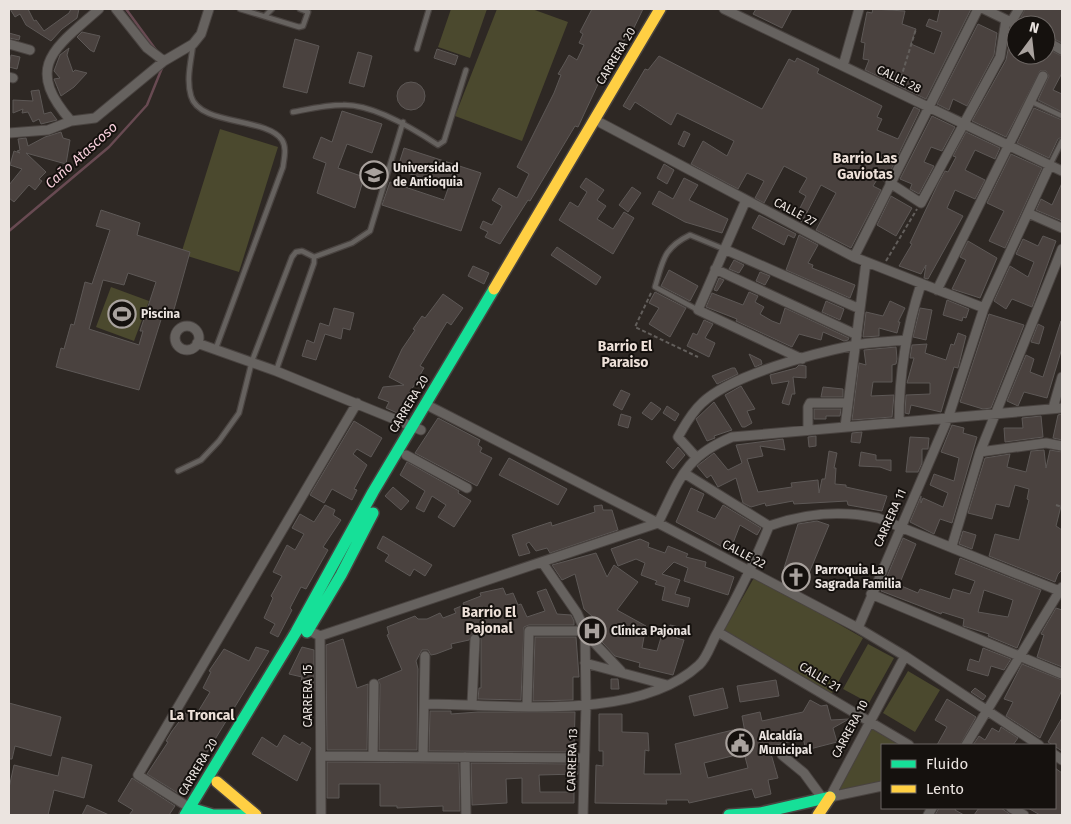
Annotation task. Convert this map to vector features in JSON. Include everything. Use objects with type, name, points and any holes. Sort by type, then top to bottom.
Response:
[{"type":"main road","name":"CARRERA 20","points":[[192,812],[660,9]]},
{"type":"main road","name":"CARRERA 20","points":[[429,407],[668,9]]},
{"type":"main road","name":"CARRERA 20","points":[[192,812],[217,782],[308,630],[406,455],[417,428]]},
{"type":"main road","points":[[217,782],[256,815]]},
{"type":"main road","points":[[729,815],[760,813],[827,798]]},
{"type":"main road","name":"CARRERA 10","points":[[818,815],[827,798]]},
{"type":"main road","points":[[192,812],[213,815],[246,815]]},
{"type":"street","points":[[71,121],[56,103],[47,82],[47,65],[59,45],[99,9]]},
{"type":"street","points":[[116,9],[147,48],[164,61]]},
{"type":"street","points":[[9,133],[48,130],[71,121],[95,118],[164,61],[193,44],[201,34],[209,9]]},
{"type":"street","points":[[843,66],[859,9]]},
{"type":"street","points":[[854,257],[978,9]]},
{"type":"street","points":[[984,9],[1006,20]]},
{"type":"street","name":"CALLE 28","points":[[728,10],[1062,171]]},
{"type":"street","points":[[890,183],[921,203],[1000,57],[1006,38]]},
{"type":"street","points":[[9,44],[30,50]]},
{"type":"street","points":[[937,290],[1043,76]]},
{"type":"street","name":"CALLE 27","points":[[601,123],[854,257],[984,308]]},
{"type":"street","name":"CARRERA 11","points":[[858,628],[900,525],[948,418],[984,308],[1050,165]]},
{"type":"street","points":[[746,200],[698,310],[802,359]]},
{"type":"street","points":[[1028,213],[1062,228]]},
{"type":"street","points":[[724,249],[860,309]]},
{"type":"street","points":[[952,546],[980,452],[1062,249]]},
{"type":"street","points":[[845,427],[866,262]]},
{"type":"street","points":[[716,270],[857,335]]},
{"type":"street","points":[[898,422],[899,381],[904,340],[921,284]]},
{"type":"street","points":[[696,457],[678,437],[688,418],[703,402],[734,382],[802,359],[855,345],[904,340]]},
{"type":"street","points":[[198,343],[276,370],[417,428]]},
{"type":"street","points":[[308,630],[320,636],[658,523],[684,472],[696,457],[710,446],[732,437],[1058,408],[1062,377]]},
{"type":"street","points":[[192,812],[138,775],[358,403]]},
{"type":"street","points":[[808,430],[808,407],[810,403],[848,403]]},
{"type":"street","name":"CALLE 22","points":[[429,407],[658,523],[858,628],[905,656],[986,712],[1037,744]]},
{"type":"street","points":[[980,452],[1046,443],[1062,446]]},
{"type":"street","points":[[406,455],[467,488]]},
{"type":"street","points":[[684,472],[769,526]]},
{"type":"street","points":[[769,526],[793,518],[820,513],[855,513],[878,518],[900,525],[1061,590],[967,744]]},
{"type":"street","points":[[424,704],[586,705],[628,699],[667,686],[700,664],[751,572],[769,526]]},
{"type":"street","points":[[542,562],[577,613],[585,632],[623,673]]},
{"type":"street","points":[[871,594],[1062,674]]},
{"type":"street","points":[[527,706],[529,631],[585,632]]},
{"type":"street","name":"CARRERA 13","points":[[583,815],[586,705],[585,632]]},
{"type":"street","name":"CALLE 21","points":[[718,632],[907,744]]},
{"type":"street","name":"CARRERA 15","points":[[320,636],[321,815]]},
{"type":"street","points":[[472,704],[475,639]]},
{"type":"street","points":[[423,756],[425,656]]},
{"type":"street","name":"CARRERA 10","points":[[827,798],[905,656]]},
{"type":"street","points":[[585,663],[667,686]]},
{"type":"street","points":[[373,756],[374,684]]},
{"type":"street","points":[[321,756],[584,758]]},
{"type":"street","points":[[782,756],[804,773],[827,798],[881,786]]},
{"type":"street","points":[[465,757],[466,815]]},
{"type":"street","points":[[1013,809],[1024,815]]},
{"type":"lane","points":[[240,9],[266,15],[299,27],[303,26],[308,12],[300,9]]},
{"type":"lane","points":[[266,15],[272,9]]},
{"type":"lane","points":[[417,49],[429,9]]},
{"type":"lane","points":[[193,44],[188,80],[191,98],[208,113],[273,131],[282,141],[285,151],[283,167],[216,348]]},
{"type":"lane","points":[[293,112],[344,104],[403,122],[438,145],[442,144],[466,70]]},
{"type":"lane","points":[[1030,101],[1062,116]]},
{"type":"lane","points":[[178,471],[201,460],[219,441],[239,413],[252,361],[292,257],[296,252],[302,251],[314,257],[352,243],[370,231],[403,122]]},
{"type":"lane","points":[[1050,165],[1062,141]]},
{"type":"lane","points":[[698,310],[656,287],[664,254],[675,242],[690,235],[724,249]]},
{"type":"lane","points":[[276,370],[314,257]]},
{"type":"path","points":[[897,91],[916,29]]},
{"type":"path","points":[[882,268],[921,203]]},
{"type":"path","points":[[656,287],[649,296],[636,327],[698,357]]},
{"type":"path","points":[[1056,505],[1062,507]]},
{"type":"shaded area","points":[[451,9],[487,9],[470,58],[438,47]]},
{"type":"shaded area","points":[[497,9],[532,9],[568,22],[522,141],[455,116]]},
{"type":"shaded area","points":[[220,129],[278,147],[239,272],[181,254]]},
{"type":"shaded area","name":"Piscina","points":[[111,287],[149,301],[134,341],[96,327]]},
{"type":"shaded area","points":[[755,576],[863,638],[831,695],[723,632]]},
{"type":"shaded area","points":[[868,644],[894,658],[869,703],[843,689]]},
{"type":"shaded area","points":[[908,671],[940,690],[915,732],[883,713]]},
{"type":"shaded area","points":[[870,724],[902,744],[881,744],[881,784],[835,794]]},
{"type":"building","points":[[10,9],[28,9],[34,21],[36,20],[44,31],[69,13],[71,9],[79,9],[77,18],[62,29],[51,41],[26,25],[20,14],[15,17]]},
{"type":"building","points":[[592,9],[643,9],[630,36],[627,35],[601,83],[599,82],[578,127],[575,126],[530,201],[528,200],[500,244],[485,237],[488,232],[480,228],[483,221],[492,225],[502,206],[492,200],[499,188],[517,198],[529,174],[517,167],[554,93],[561,75],[558,74],[569,55],[577,60],[584,45],[579,43],[583,34],[580,32]]},
{"type":"building","points":[[756,9],[792,9],[782,28],[753,14]]},
{"type":"building","points":[[873,9],[905,11],[902,24],[916,29],[911,44],[934,54],[942,32],[926,26],[929,19],[937,22],[940,9],[971,9],[926,99],[865,70],[869,60],[863,59],[865,43],[861,42],[867,12],[872,13]]},
{"type":"building","points":[[1025,9],[1062,9],[1062,43],[1056,40],[1056,15],[1022,15]]},
{"type":"building","points":[[978,24],[997,33],[994,55],[967,106],[953,99],[949,110],[937,104]]},
{"type":"building","points":[[82,32],[100,36],[94,52],[77,37]]},
{"type":"building","points":[[9,33],[20,36],[19,40],[9,38]]},
{"type":"building","points":[[295,39],[319,46],[307,93],[283,87]]},
{"type":"building","points":[[69,48],[67,55],[73,72],[75,70],[87,73],[74,87],[61,96],[54,79],[60,78],[54,71],[60,55]]},
{"type":"building","points":[[437,49],[458,56],[455,65],[434,58]]},
{"type":"building","points":[[358,52],[372,56],[364,87],[349,83]]},
{"type":"building","points":[[1056,53],[1062,56],[1062,73],[1053,90],[1062,94],[1062,112],[1038,100],[1049,76],[1046,71],[1040,71],[1006,137],[972,121],[1006,60],[1006,65],[1056,65]]},
{"type":"building","points":[[11,55],[20,57],[17,69],[9,67]]},
{"type":"building","points":[[659,56],[762,109],[789,59],[795,62],[797,58],[819,69],[817,73],[882,106],[877,117],[882,119],[877,130],[898,139],[914,107],[920,110],[887,178],[884,181],[878,178],[873,186],[881,190],[851,248],[816,230],[836,193],[821,185],[802,222],[795,218],[806,196],[799,192],[807,178],[784,166],[764,203],[755,198],[764,181],[747,173],[738,189],[691,164],[703,141],[727,156],[734,141],[677,113],[671,125],[635,102],[630,110],[623,106],[645,69],[648,70]]},
{"type":"building","points":[[411,82],[421,86],[425,96],[421,106],[411,110],[401,106],[397,96],[401,86]]},
{"type":"building","points":[[39,90],[44,114],[51,112],[57,120],[41,124],[39,119],[33,122],[28,112],[22,113],[23,109],[13,113],[13,100],[33,101],[31,91]]},
{"type":"building","points":[[1034,108],[1062,120],[1062,137],[1058,139],[1049,158],[1017,143]]},
{"type":"building","points":[[342,111],[382,124],[372,153],[347,144],[338,168],[364,177],[355,208],[317,193],[326,163],[313,158],[321,137],[332,142]]},
{"type":"building","points":[[932,116],[955,127],[942,151],[931,147],[924,162],[934,166],[919,194],[910,189],[912,184],[900,179]]},
{"type":"building","points":[[684,131],[690,134],[684,147],[678,144]]},
{"type":"building","points":[[61,132],[63,138],[70,140],[66,164],[26,153],[46,172],[39,179],[42,181],[35,190],[29,185],[14,202],[9,198],[9,185],[22,169],[10,165],[14,151],[20,153],[17,151],[20,150],[18,139],[26,138],[28,146],[45,137]]},
{"type":"building","points":[[966,132],[1000,148],[995,159],[975,150],[965,170],[985,180],[975,199],[955,190],[947,208],[963,216],[928,279],[924,278],[926,265],[921,274],[899,266],[912,244],[910,243],[938,184],[945,171],[948,172],[956,157],[953,156]]},
{"type":"building","points":[[404,148],[481,173],[461,231],[382,205],[390,182],[444,200],[449,186],[397,170]]},
{"type":"building","points":[[1011,154],[1042,168],[1005,248],[989,241],[1004,211],[987,203]]},
{"type":"building","points":[[664,164],[674,170],[667,184],[657,178]]},
{"type":"building","points":[[586,178],[604,190],[597,200],[606,206],[597,219],[613,229],[624,212],[634,218],[613,254],[559,220],[570,202],[578,207],[587,192],[580,187]]},
{"type":"building","points":[[684,178],[698,185],[689,200],[728,219],[722,233],[685,222],[652,204],[659,191],[673,199]]},
{"type":"building","points":[[1062,183],[1062,221],[1036,210],[1041,199],[1052,205]]},
{"type":"building","points":[[632,187],[641,193],[628,212],[619,205]]},
{"type":"building","points":[[891,196],[912,208],[896,236],[877,225]]},
{"type":"building","points":[[101,210],[140,223],[137,235],[190,252],[173,313],[164,310],[139,390],[56,367],[61,348],[64,349],[71,324],[74,325],[85,282],[92,284],[110,230],[96,226]],"holes":[[[128,273],[156,282],[140,331],[143,331],[139,345],[89,329],[103,280],[124,285]]]},
{"type":"building","points":[[759,215],[796,234],[794,238],[788,235],[784,245],[752,228]]},
{"type":"building","points":[[799,235],[818,245],[808,263],[813,265],[812,268],[855,285],[850,298],[786,270]]},
{"type":"building","points":[[1043,236],[1056,241],[1032,307],[1012,299],[1006,309],[994,301],[1010,266],[1028,277],[1034,262],[1016,254],[1023,239],[1038,246]]},
{"type":"building","points":[[968,241],[997,258],[980,298],[952,289],[966,260],[960,257]]},
{"type":"building","points":[[557,247],[601,277],[596,285],[551,255]]},
{"type":"building","points":[[734,260],[744,265],[739,273],[729,269]]},
{"type":"building","points":[[473,266],[489,273],[484,284],[468,276]]},
{"type":"building","points":[[669,270],[698,286],[690,301],[661,286]]},
{"type":"building","points":[[760,272],[770,276],[765,285],[756,281]]},
{"type":"building","points":[[719,278],[724,280],[717,291],[714,290]]},
{"type":"building","points":[[655,292],[686,308],[670,337],[649,324],[659,308],[649,303]]},
{"type":"building","points":[[749,292],[758,296],[755,302],[764,307],[760,314],[772,321],[780,324],[785,308],[849,338],[844,341],[823,332],[821,340],[799,334],[792,347],[736,321],[737,319],[706,307],[712,293],[743,305]]},
{"type":"building","points":[[443,294],[463,308],[451,325],[447,322],[420,366],[424,368],[409,394],[414,396],[402,415],[386,408],[389,402],[378,398],[383,387],[404,385],[389,377],[402,349],[415,330],[413,329],[422,316],[425,318]]},
{"type":"building","points":[[947,300],[969,309],[966,318],[963,317],[962,321],[943,315]]},
{"type":"building","points":[[826,301],[844,309],[840,320],[822,312]]},
{"type":"building","points":[[890,301],[905,308],[898,322],[900,322],[897,333],[879,328],[879,336],[863,337],[866,312],[883,316]]},
{"type":"building","points":[[334,308],[354,313],[350,330],[343,328],[341,339],[325,334],[316,360],[302,356],[307,340],[314,343],[320,323],[329,326]]},
{"type":"building","points":[[920,308],[932,310],[926,340],[913,337]]},
{"type":"building","points":[[989,314],[1024,325],[991,408],[983,409],[960,402]]},
{"type":"building","points":[[704,320],[713,324],[705,338],[715,343],[709,357],[687,346],[693,333],[697,335]]},
{"type":"building","points":[[1061,321],[1062,348],[1047,398],[1024,392],[1018,406],[1007,401],[1026,355],[1034,359],[1030,372],[1043,377]]},
{"type":"building","points":[[1038,324],[1044,327],[1039,344],[1031,342]]},
{"type":"building","points":[[958,333],[966,336],[958,368],[954,367],[941,412],[911,405],[909,414],[905,413],[906,395],[930,394],[930,383],[907,383],[914,358],[910,358],[912,345],[927,344],[925,353],[946,360],[951,344],[954,345]]},
{"type":"building","points":[[896,347],[897,359],[896,364],[892,365],[892,382],[873,382],[871,396],[894,395],[892,417],[852,420],[859,363],[866,365],[864,350]]},
{"type":"building","points":[[749,354],[761,360],[762,364],[755,367]]},
{"type":"building","points":[[799,365],[806,366],[806,378],[793,377],[795,394],[792,394],[789,405],[782,403],[789,381],[772,384],[770,375],[796,368]]},
{"type":"building","points":[[735,368],[738,374],[717,384],[712,376]]},
{"type":"building","points":[[741,386],[755,409],[747,411],[752,423],[745,427],[742,427],[725,395]]},
{"type":"building","points":[[823,387],[843,389],[843,397],[821,397]]},
{"type":"building","points":[[621,390],[630,394],[622,410],[613,405]]},
{"type":"building","points":[[651,402],[661,409],[652,420],[642,413]]},
{"type":"building","points":[[714,402],[732,430],[714,436],[715,438],[707,441],[696,419]]},
{"type":"building","points":[[667,406],[679,414],[675,421],[663,413]]},
{"type":"building","points":[[814,409],[841,409],[840,416],[826,416],[826,419],[814,419]]},
{"type":"building","points":[[621,414],[631,417],[628,428],[618,425]]},
{"type":"building","points":[[1062,414],[1062,440],[1053,438],[1058,415]]},
{"type":"building","points":[[1041,416],[1043,437],[1005,442],[1004,428],[1023,428],[1022,418]]},
{"type":"building","points":[[438,418],[480,440],[478,445],[482,448],[480,452],[492,458],[477,486],[415,453]]},
{"type":"building","points":[[354,421],[382,438],[371,457],[357,449],[353,454],[367,465],[354,489],[357,490],[352,500],[332,489],[324,503],[310,495]]},
{"type":"building","points":[[952,425],[964,428],[963,433],[977,437],[952,523],[940,519],[934,534],[910,522],[921,496],[921,503],[923,498],[943,507],[948,493],[930,485],[934,474],[954,481],[959,458],[941,452]]},
{"type":"building","points":[[862,432],[860,443],[851,442],[852,433]]},
{"type":"building","points":[[816,436],[816,446],[809,447],[808,437]]},
{"type":"building","points":[[910,437],[929,438],[928,449],[922,449],[922,463],[918,472],[906,472]]},
{"type":"building","points":[[783,439],[785,450],[760,446],[763,456],[747,459],[758,492],[792,487],[791,483],[818,480],[819,493],[822,479],[825,479],[829,451],[837,453],[834,468],[836,468],[835,484],[887,496],[882,511],[848,505],[847,501],[794,504],[793,501],[766,506],[765,503],[751,507],[743,503],[736,478],[718,487],[711,475],[707,478],[697,466],[714,453],[728,470],[742,463],[736,445]]},
{"type":"building","points":[[678,447],[685,455],[673,469],[666,462]]},
{"type":"building","points":[[1044,450],[1046,468],[1050,450],[1062,452],[1062,502],[1056,526],[1062,530],[1062,570],[1055,582],[989,556],[995,534],[1019,540],[1029,500],[1027,499],[1029,489],[1015,485],[1009,507],[996,504],[992,519],[968,513],[985,458],[1010,454],[1007,467],[1026,472],[1031,451]]},
{"type":"building","points":[[861,452],[876,455],[876,460],[891,460],[891,471],[880,467],[859,466]]},
{"type":"building","points":[[509,458],[567,489],[558,505],[499,475]]},
{"type":"building","points":[[407,462],[459,491],[458,493],[471,501],[454,527],[438,517],[446,505],[432,496],[424,512],[416,508],[425,491],[400,475]]},
{"type":"building","points":[[393,487],[409,501],[401,510],[385,496]]},
{"type":"building","points":[[691,488],[704,494],[697,511],[715,519],[723,505],[761,528],[757,535],[740,525],[730,551],[676,522]]},
{"type":"building","points":[[325,505],[335,510],[333,515],[341,520],[323,547],[328,550],[306,589],[301,587],[278,637],[270,633],[275,624],[264,618],[273,598],[271,596],[282,576],[273,572],[287,545],[295,550],[304,534],[292,528],[300,514],[314,522]]},
{"type":"building","points":[[602,505],[603,510],[612,510],[618,530],[550,553],[547,548],[536,551],[529,542],[526,544],[530,553],[519,556],[512,535],[551,522],[552,526],[595,512],[594,506]]},
{"type":"building","points":[[817,521],[829,525],[807,578],[784,568],[798,524]]},
{"type":"building","points":[[963,531],[976,535],[972,549],[959,544]]},
{"type":"building","points":[[383,536],[432,565],[425,576],[414,569],[410,576],[385,561],[389,555],[377,548]]},
{"type":"building","points":[[903,538],[916,544],[899,585],[918,593],[920,589],[950,599],[953,589],[970,594],[975,581],[955,574],[960,558],[1041,590],[1017,648],[988,636],[989,634],[963,626],[964,619],[942,612],[941,614],[881,591]],"holes":[[[984,590],[1013,600],[1008,617],[978,612]]]},
{"type":"building","points":[[640,539],[649,543],[648,547],[665,553],[668,546],[688,554],[686,557],[706,562],[705,567],[734,577],[728,595],[684,581],[688,568],[674,562],[662,574],[680,580],[675,594],[690,598],[688,607],[662,600],[665,587],[655,584],[657,581],[641,575],[645,563],[636,559],[618,566],[611,549]]},
{"type":"building","points":[[596,553],[607,577],[614,565],[638,582],[617,610],[646,626],[642,648],[657,651],[662,634],[667,635],[670,625],[679,627],[676,638],[684,640],[673,675],[639,667],[640,663],[615,656],[591,630],[590,627],[602,625],[584,609],[575,574],[562,580],[552,565]]},
{"type":"building","points":[[503,588],[506,595],[513,593],[518,605],[521,604],[527,617],[545,611],[537,592],[546,589],[557,614],[571,615],[574,621],[574,625],[529,625],[524,627],[521,700],[478,699],[479,688],[481,688],[481,639],[478,634],[473,633],[469,640],[451,644],[452,648],[436,654],[431,655],[428,650],[422,650],[416,661],[418,669],[417,750],[379,750],[380,684],[378,680],[402,670],[387,635],[389,634],[387,627],[415,616],[418,619],[427,619],[440,613],[443,618],[456,613],[454,609],[464,605],[463,603],[481,596],[480,593]]},
{"type":"building","points":[[1056,608],[1062,610],[1062,667],[1037,657],[1044,635],[1041,634]]},
{"type":"building","points":[[535,637],[576,637],[579,677],[573,677],[573,700],[533,701]]},
{"type":"building","points":[[343,639],[357,688],[368,684],[367,750],[327,750],[326,645]]},
{"type":"building","points":[[256,647],[269,651],[181,795],[147,774],[168,742],[166,741],[172,731],[188,710],[196,715],[210,692],[203,688],[211,672],[209,671],[224,649],[249,661]]},
{"type":"building","points":[[302,647],[314,650],[314,691],[305,689],[306,683],[301,682],[302,677],[289,674]]},
{"type":"building","points":[[983,648],[1011,659],[1004,670],[991,666],[988,676],[967,670],[970,659],[979,662]]},
{"type":"building","points":[[1022,664],[1062,680],[1062,690],[1040,738],[1006,716],[1013,702],[1004,699]]},
{"type":"building","points":[[611,679],[618,679],[619,689],[611,689]]},
{"type":"building","points":[[776,680],[779,696],[740,702],[737,686]]},
{"type":"building","points":[[723,688],[728,708],[694,716],[689,696]]},
{"type":"building","points":[[975,688],[986,696],[983,700],[971,692]]},
{"type":"building","points":[[947,699],[976,717],[961,744],[938,744],[947,727],[935,720]]},
{"type":"building","points":[[810,700],[821,706],[827,705],[831,720],[849,719],[833,728],[837,742],[806,750],[803,738],[769,747],[778,778],[768,780],[771,794],[755,798],[752,789],[689,803],[688,800],[666,800],[667,804],[595,803],[596,765],[603,766],[603,751],[599,751],[599,714],[622,714],[622,732],[648,733],[649,751],[645,750],[644,774],[681,774],[675,744],[733,730],[736,739],[746,738],[742,716],[760,712],[762,721],[803,712]],"holes":[[[744,753],[748,768],[708,778],[704,763]]]},
{"type":"building","points":[[9,703],[61,717],[51,756],[15,746],[12,759],[9,759]]},
{"type":"building","points":[[430,711],[451,711],[451,714],[478,712],[575,712],[574,752],[429,751]]},
{"type":"building","points":[[1062,718],[1062,751],[1056,747],[1056,744],[1048,742]]},
{"type":"building","points":[[1001,727],[1018,738],[1014,744],[974,744],[979,736],[985,740],[992,728],[999,732]]},
{"type":"building","points":[[284,735],[300,745],[302,742],[311,748],[297,781],[252,754],[262,737],[277,747]]},
{"type":"building","points":[[62,757],[92,765],[84,798],[54,790],[48,815],[9,815],[9,788],[14,765],[58,776]]},
{"type":"building","points":[[327,762],[459,763],[460,811],[443,811],[443,806],[397,808],[397,806],[380,806],[380,784],[339,784],[339,798],[327,798]]},
{"type":"building","points":[[471,763],[578,764],[578,774],[539,775],[540,792],[574,792],[574,803],[522,803],[522,778],[506,779],[507,803],[472,805]]},
{"type":"building","points":[[1056,769],[1062,773],[1062,815],[1040,815],[1030,809],[1056,809]]},
{"type":"building","points":[[132,778],[175,806],[169,815],[129,815],[133,810],[118,801]]},
{"type":"building","points":[[87,805],[109,815],[82,815]]},
{"type":"building","points":[[938,809],[956,809],[964,815],[935,815]]},
{"type":"building","points":[[978,809],[1002,809],[1011,815],[974,815]]},
{"type":"waterway","name":"Caño Atascoso","points":[[126,9],[156,50]]},
{"type":"waterway","name":"Caño Atascoso","points":[[9,231],[109,147],[147,105],[162,68]]},
{"type":"traffic: fast","points":[[185,815],[296,632],[373,492],[494,289]]},
{"type":"traffic: fast","points":[[307,632],[341,575],[373,513]]},
{"type":"traffic: fast","points":[[729,815],[760,813],[830,797]]},
{"type":"traffic: fast","points":[[190,808],[213,815],[246,815]]},
{"type":"traffic: slow","points":[[494,289],[660,9]]},
{"type":"traffic: slow","points":[[217,782],[256,815]]},
{"type":"traffic: slow","points":[[818,815],[830,797]]},
{"type":"place","name":"Universidad de Antioquia","points":[[374,175]]},
{"type":"place","name":"Piscina","points":[[122,314]]},
{"type":"place","name":"Parroquia La Sagrada Familia","points":[[796,577]]},
{"type":"place","name":"Clínica Pajonal","points":[[592,631]]},
{"type":"place","name":"Alcaldía Municipal","points":[[740,743]]},
{"type":"district","name":"Barrio Las Gaviotas","points":[[865,166]]},
{"type":"district","name":"Barrio El Paraiso","points":[[625,354]]},
{"type":"district","name":"Barrio El Pajonal","points":[[489,620]]},
{"type":"district","name":"La Troncal","points":[[202,715]]}]
